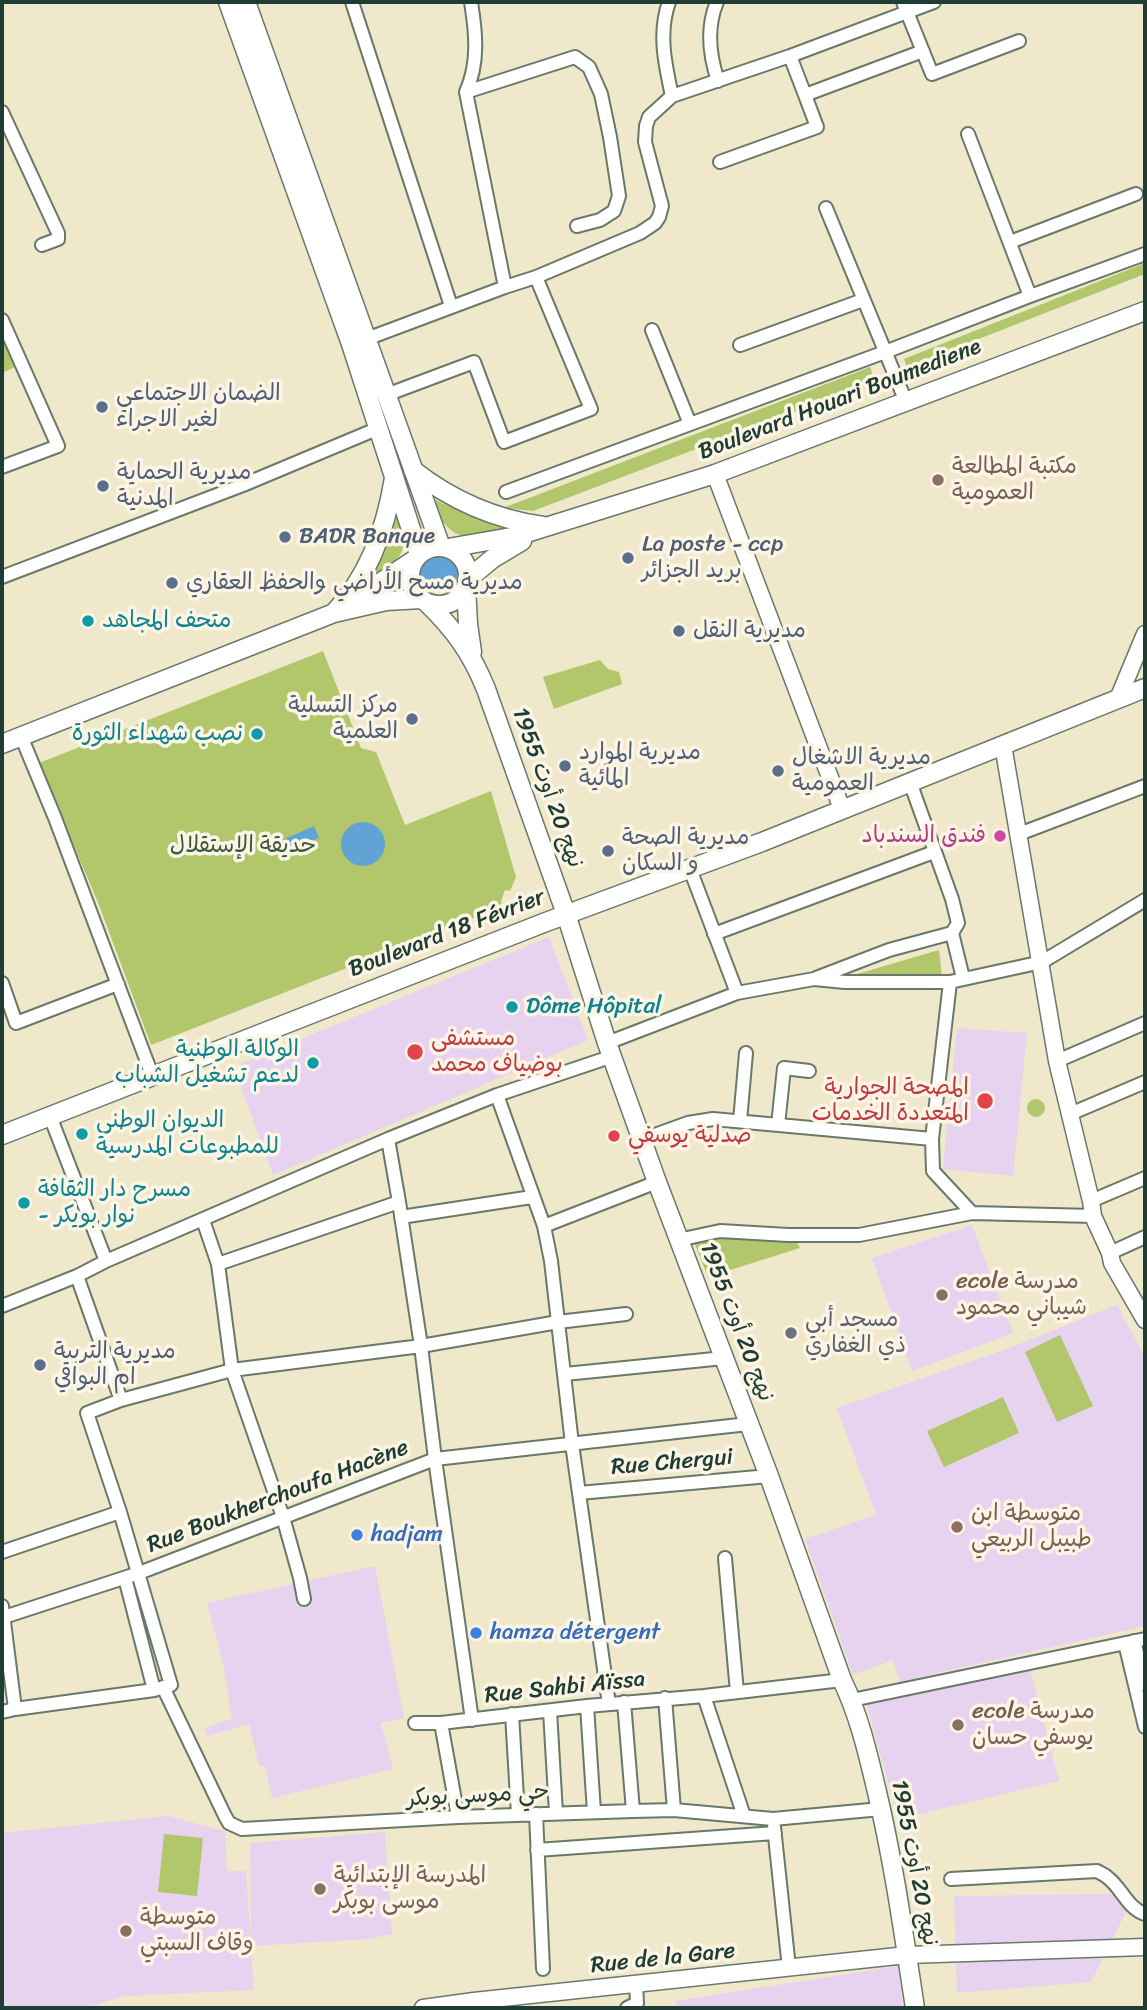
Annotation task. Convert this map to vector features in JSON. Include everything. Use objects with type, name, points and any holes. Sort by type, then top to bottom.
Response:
[{"type":"main road","points":[[228,2],[359,342],[386,396],[412,470],[445,547]]},
{"type":"main road","points":[[246,2],[359,342],[379,428],[417,557],[410,576],[415,593],[433,604],[449,603],[462,593],[467,583],[467,570],[457,553],[445,547],[426,550],[417,557],[334,613]]},
{"type":"main road","name":"Boulevard Houari Boumediene","points":[[445,547],[517,536],[715,474],[1145,311]]},
{"type":"main road","points":[[412,470],[443,492],[477,509],[550,527]]},
{"type":"main road","points":[[334,613],[358,584],[367,566],[387,515],[394,476]]},
{"type":"main road","name":"Boulevard Houari Boumediene","points":[[467,583],[506,550],[550,527]]},
{"type":"main road","name":"نهج 20 أوت 1955","points":[[467,583],[468,624],[475,662],[566,914],[641,1140],[769,1476],[842,1680],[852,1700],[889,1842],[915,2008]]},
{"type":"main road","points":[[2,744],[334,613],[386,601],[423,600]]},
{"type":"main road","name":"نهج 20 أوت 1955","points":[[423,600],[458,636],[475,662]]},
{"type":"main road","name":"Boulevard 18 Février","points":[[2,1135],[566,914],[690,869],[1145,688]]},
{"type":"street","points":[[352,2],[451,306]]},
{"type":"street","points":[[471,2],[475,54],[472,78],[466,92],[505,287]]},
{"type":"street","points":[[669,2],[663,33],[672,96]]},
{"type":"street","points":[[717,2],[709,37],[718,81]]},
{"type":"street","points":[[359,342],[536,277],[640,233],[655,223],[662,205],[645,142],[646,126],[649,117],[672,96],[790,56],[905,7],[934,2]]},
{"type":"street","points":[[905,7],[932,74],[1019,41]]},
{"type":"street","points":[[805,94],[923,51]]},
{"type":"street","points":[[720,162],[817,127],[790,56]]},
{"type":"street","points":[[466,92],[575,57],[589,67],[603,105],[619,197],[614,211],[600,220],[577,226]]},
{"type":"street","points":[[2,113],[58,233],[58,239],[42,245]]},
{"type":"street","points":[[968,134],[1030,296]]},
{"type":"street","points":[[1010,242],[1136,194]]},
{"type":"street","points":[[826,208],[906,402]]},
{"type":"street","points":[[506,492],[1145,254]]},
{"type":"street","points":[[386,396],[474,362],[504,442],[591,409],[536,277]]},
{"type":"street","points":[[740,345],[863,300]]},
{"type":"street","points":[[2,320],[58,446],[2,467]]},
{"type":"street","points":[[652,330],[690,424]]},
{"type":"street","points":[[2,577],[243,485],[379,428]]},
{"type":"street","points":[[715,474],[842,808]]},
{"type":"street","points":[[1118,699],[1141,650],[1145,634]]},
{"type":"street","points":[[21,736],[55,818],[152,1075]]},
{"type":"street","points":[[1003,745],[1057,1060],[1092,1208],[1112,1264],[1145,1320]]},
{"type":"street","points":[[910,782],[958,923],[952,933],[957,980],[932,1139],[933,1171],[972,1213]]},
{"type":"street","points":[[1019,834],[1145,786]]},
{"type":"street","points":[[714,934],[934,852]]},
{"type":"street","points":[[690,869],[737,993]]},
{"type":"street","points":[[814,979],[845,982],[957,980],[1042,962],[1145,900]]},
{"type":"street","points":[[2,1306],[78,1276],[106,1261],[388,1139],[610,1050],[737,993],[814,979],[889,950],[952,933]]},
{"type":"street","points":[[2,982],[16,1023],[118,984]]},
{"type":"street","points":[[1057,1060],[1145,1023]]},
{"type":"street","points":[[740,1121],[746,1053]]},
{"type":"street","points":[[778,1125],[784,1068],[809,1071]]},
{"type":"street","points":[[1070,1114],[1145,1082]]},
{"type":"street","points":[[497,1095],[544,1226],[551,1261],[572,1444],[610,1704]]},
{"type":"street","points":[[50,1116],[106,1261]]},
{"type":"street","points":[[641,1140],[688,1123],[713,1119],[932,1139]]},
{"type":"street","points":[[388,1139],[421,1346],[472,1720]]},
{"type":"street","points":[[678,1240],[720,1231],[789,1236],[859,1235],[972,1213],[1092,1208],[1145,1178]]},
{"type":"street","points":[[544,1226],[657,1182]]},
{"type":"street","points":[[401,1217],[532,1197]]},
{"type":"street","points":[[218,1264],[399,1202]]},
{"type":"street","points":[[203,1220],[218,1264],[232,1370],[282,1517],[304,1599]]},
{"type":"street","points":[[1110,1253],[1145,1237]]},
{"type":"street","points":[[78,1276],[121,1400]]},
{"type":"street","points":[[163,1688],[138,1573],[114,1489],[87,1413],[121,1400],[232,1370],[421,1346],[558,1322],[626,1314]]},
{"type":"street","points":[[565,1374],[724,1359]]},
{"type":"street","name":"Rue Boukherchoufa Hacène","points":[[3,1611],[125,1578],[435,1460],[748,1424]]},
{"type":"street","name":"Rue Chergui","points":[[579,1493],[769,1476]]},
{"type":"street","points":[[2,1552],[120,1512]]},
{"type":"street","points":[[725,1558],[737,1692]]},
{"type":"street","points":[[125,1578],[163,1688]]},
{"type":"street","points":[[3,1611],[15,1709]]},
{"type":"street","points":[[1135,1641],[1145,1684]]},
{"type":"street","points":[[852,1700],[1135,1641]]},
{"type":"street","points":[[1135,1641],[1145,1727]]},
{"type":"street","name":"Rue Sahbi Aïssa","points":[[415,1723],[472,1720],[842,1680]]},
{"type":"street","points":[[2,1712],[163,1688]]},
{"type":"street","name":"حي موسى بوبكر","points":[[163,1688],[225,1816],[234,1826],[250,1830],[555,1813],[674,1810],[773,1819],[881,1809]]},
{"type":"street","points":[[704,1696],[744,1816]]},
{"type":"street","points":[[665,1698],[674,1810]]},
{"type":"street","points":[[624,1702],[633,1811]]},
{"type":"street","points":[[587,1706],[594,1812]]},
{"type":"street","points":[[550,1711],[555,1813]]},
{"type":"street","points":[[512,1714],[518,1815]]},
{"type":"street","points":[[441,1723],[458,1817]]},
{"type":"street","points":[[536,1814],[543,1969]]},
{"type":"street","points":[[773,1819],[789,1968]]},
{"type":"street","points":[[537,1850],[775,1833]]},
{"type":"street","points":[[951,1879],[1097,1871],[1107,1877],[1128,1903],[1145,1914]]},
{"type":"street","name":"Rue de la Gare","points":[[423,2008],[496,2003],[636,1984],[907,1955],[1145,1947]]},
{"type":"street","points":[[627,2008],[637,2003],[636,1984]]},
{"type":"shaded area","name":"مستشفى بوضياف محمد","points":[[549,937],[588,1040],[273,1175],[238,1079],[244,1076],[240,1064]]},
{"type":"shaded area","name":"المصحة الجوارية المتعددة الخدمات","points":[[957,1028],[1027,1033],[1013,1176],[943,1169]]},
{"type":"shaded area","name":"ecole مدرسة شيباني محمود","points":[[972,1225],[1013,1333],[912,1371],[872,1258]]},
{"type":"shaded area","name":"متوسطة ابن طبيبل الربيعي","points":[[1117,1305],[1145,1357],[1145,1626],[932,1674],[901,1685],[893,1660],[853,1675],[805,1539],[876,1515],[837,1408],[1007,1349]]},
{"type":"shaded area","points":[[375,1566],[404,1718],[381,1723],[393,1769],[272,1798],[265,1766],[259,1766],[249,1724],[207,1736],[204,1728],[232,1719],[223,1664],[207,1603]]},
{"type":"shaded area","name":"ecole مدرسة يوسفي حسان","points":[[1029,1665],[1059,1781],[898,1819],[865,1698]]},
{"type":"shaded area","name":"متوسطة وقاف السبتي","points":[[168,1816],[225,1831],[227,1871],[246,1871],[251,1943],[250,1843],[385,1832],[392,1934],[368,1939],[251,1946],[254,1990],[125,1996],[85,2008],[2,2008],[2,1833]]},
{"type":"shaded area","points":[[1117,1894],[1126,1912],[1091,1982],[957,1993],[954,1896]]},
{"type":"shaded area","points":[[899,1966],[903,2008],[678,2008],[675,2001]]},
{"type":"green space","points":[[1145,263],[1145,274],[907,367],[904,359]]},
{"type":"green space","points":[[2,334],[17,366],[2,373]]},
{"type":"green space","points":[[870,367],[875,381],[533,511],[503,508]]},
{"type":"green space","points":[[431,498],[465,513],[512,528],[500,534],[483,537],[458,534],[445,524]]},
{"type":"green space","points":[[397,506],[404,534],[402,551],[393,564],[366,584]]},
{"type":"green space","name":"حديقة الإستقلال","points":[[323,651],[361,748],[376,752],[405,825],[491,791],[516,877],[510,891],[505,890],[502,907],[151,1045],[99,905],[39,763]]},
{"type":"green space","points":[[600,660],[608,669],[619,672],[622,684],[554,709],[543,677]]},
{"type":"green space","points":[[939,950],[942,976],[857,974]]},
{"type":"green space","points":[[1036,1099],[1042,1102],[1045,1108],[1042,1114],[1036,1117],[1030,1114],[1027,1108],[1030,1102]]},
{"type":"green space","points":[[721,1235],[796,1240],[800,1248],[708,1277],[694,1242]]},
{"type":"green space","points":[[1060,1335],[1093,1406],[1057,1422],[1025,1352]]},
{"type":"green space","points":[[1003,1397],[1019,1433],[944,1467],[927,1431]]},
{"type":"green space","points":[[164,1834],[203,1838],[197,1896],[158,1892]]},
{"type":"water","points":[[438,551],[446,552],[452,557],[457,563],[457,579],[452,585],[446,590],[438,591],[430,590],[424,585],[419,579],[418,571],[419,563],[424,557],[430,552]]},
{"type":"water","name":"حديقة الإستقلال","points":[[363,822],[378,829],[385,844],[378,859],[363,866],[348,859],[341,844],[348,829]]},
{"type":"water","points":[[314,826],[319,838],[287,851],[282,840]]},
{"type":"place","name":"الضمان الاجتماعي لغير الاجراء","points":[[102,407]]},
{"type":"place","name":"مكتبة المطالعة العمومية","points":[[938,480]]},
{"type":"place","name":"مديرية الحماية المدنية","points":[[103,486]]},
{"type":"place","name":"BADR Banque","points":[[285,537]]},
{"type":"place","name":"La poste - ccp بريد الجزائر","points":[[628,558]]},
{"type":"place","name":"مديرية مسح الأراضي والحفظ العقاري","points":[[172,583]]},
{"type":"place","name":"متحف المجاهد","points":[[88,621]]},
{"type":"place","name":"مديرية النقل","points":[[679,631]]},
{"type":"place","name":"مركز التسلية العلمية","points":[[412,719]]},
{"type":"place","name":"نصب شهداء الثورة","points":[[257,734]]},
{"type":"place","name":"مديرية الموارد المائية","points":[[565,766]]},
{"type":"place","name":"مديرية الاشغال العمومية","points":[[778,771]]},
{"type":"place","name":"فندق السندباد","points":[[1000,836]]},
{"type":"place","name":"مديرية الصحة و السكان","points":[[608,851]]},
{"type":"place","name":"Dôme Hôpital","points":[[512,1007]]},
{"type":"place","name":"مستشفى بوضياف محمد","points":[[415,1052]]},
{"type":"place","name":"الوكالة الوطنية لدعم تشغيل الشباب","points":[[313,1063]]},
{"type":"place","name":"المصحة الجوارية المتعددة الخدمات","points":[[985,1101]]},
{"type":"place","name":"الديوان الوطني للمطبوعات المدرسية","points":[[82,1134]]},
{"type":"place","name":"صدلية يوسفي","points":[[614,1136]]},
{"type":"place","name":"مسرح دار الثقافة - نوار بويكر","points":[[24,1203]]},
{"type":"place","name":"ecole مدرسة شيباني محمود","points":[[942,1295]]},
{"type":"place","name":"مسجد أبي ذي الغفاري","points":[[791,1333]]},
{"type":"place","name":"مديرية التربية ام البواقي","points":[[40,1365]]},
{"type":"place","name":"متوسطة ابن طبيبل الربيعي","points":[[957,1527]]},
{"type":"place","name":"hadjam","points":[[357,1535]]},
{"type":"place","name":"hamza détergent","points":[[476,1633]]},
{"type":"place","name":"ecole مدرسة يوسفي حسان","points":[[958,1725]]},
{"type":"place","name":"المدرسة الإبتدائية موسى بوبكر","points":[[320,1889]]},
{"type":"place","name":"متوسطة وقاف السبتي","points":[[126,1931]]}]
